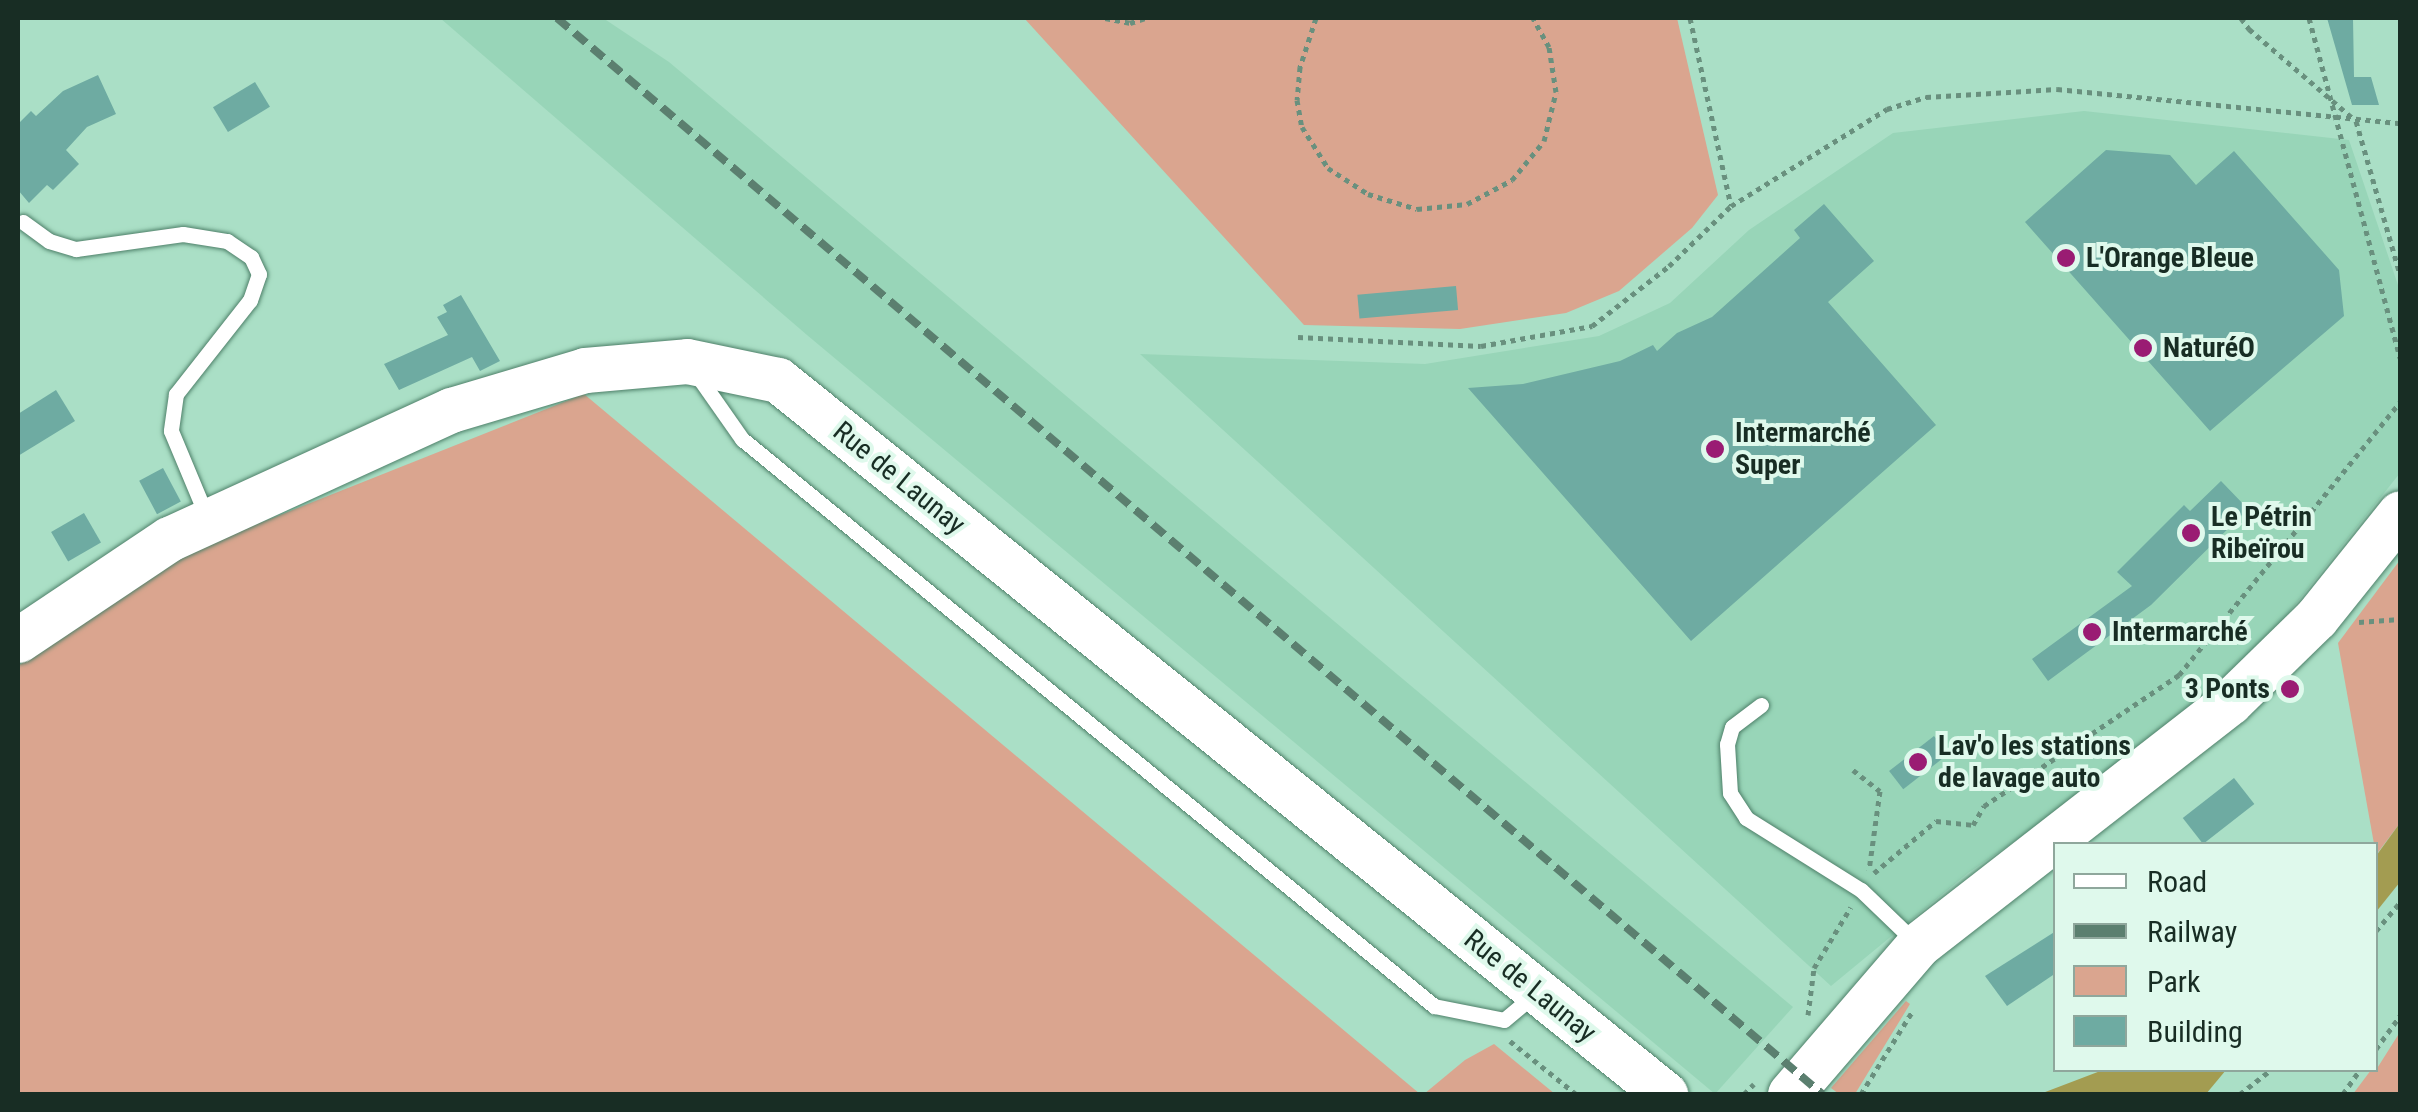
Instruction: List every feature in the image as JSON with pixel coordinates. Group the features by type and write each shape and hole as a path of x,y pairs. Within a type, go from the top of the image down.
{"street":[{"name":"Rue de Launay","path":"18,640 169,539 450,410 585,370 687,361 778,380 1665,1094"},
{"path":"1773,1088 1918,944 2230,702 2316,618 2400,513"}],"lane":[{"path":"23,222 49,241 76,249 183,234 227,240 251,257 259,274 250,300 176,394 171,431 209,521"},
{"path":"687,361 742,439 1434,1006 1504,1020 1538,992"},
{"path":"1761,705 1732,727 1727,744 1730,792 1746,818 1865,884 1918,944"}],"path":[{"path":"1105,18 1130,23 1145,18"},
{"path":"1316,18 1300,68 1297,100 1302,127 1328,168 1368,194 1416,209 1467,204 1512,180 1544,141 1556,92 1549,47 1534,18"},
{"path":"1690,18 1731,206"},
{"path":"2241,18 2249,30 2356,120 2400,274"},
{"path":"2309,18 2400,358"},
{"path":"1298,337 1481,346 1592,326 1669,266 1731,206 1887,109 1926,97 2057,89 2334,120 2400,123"},
{"path":"1806,1032 1814,968 1865,884 1936,821 1973,825 1984,806 2179,675 2400,402"},
{"path":"2356,622 2400,618"},
{"path":"1853,770 1880,791 1865,884"},
{"path":"2378,930 2400,902"},
{"path":"1861,1094 1920,1000"},
{"path":"2378,1046 2400,1016"},
{"path":"1494,1018 1506,1038 1576,1094"},
{"path":"2240,1094 2268,1072"},
{"path":"2343,1094 2359,1072"},
{"path":"1744,1094 1773,1088"}],"shaded area":[{"path":"440,18 603,18 669,62 1793,1007 1715,1094 807,335"},
{"path":"2084,111 2349,140 2400,291 2400,473 2259,650 2141,755 1968,873 1831,986 1140,354 1425,364 1599,336 1670,303 1749,230 1893,133"},
{"path":"2400,823 2400,882 2378,910 2378,853"},
{"path":"2098,1072 2224,1072 2206,1094 2040,1094"}],"green space":[{"path":"1024,18 1677,18 1718,195 1692,228 1619,291 1566,313 1460,329 1304,325"},
{"path":"584,394 1420,1094 18,1094 18,666 162,562"},
{"path":"2400,560 2400,823 2378,852 2378,842 2374,842 2338,643"},
{"path":"1906,1001 1910,1004 1855,1094 1839,1094 1831,1088"},
{"path":"2400,1032 2400,1094 2353,1094 2370,1072 2378,1072"},
{"path":"1494,1044 1555,1094 1424,1094 1465,1060"}],"building":[{"path":"2327,18 2353,18 2354,77 2371,77 2379,105 2352,105"},
{"path":"98,75 116,114 87,127 66,150 79,164 53,190 47,185 29,203 18,190 18,124 31,111 36,116 63,91"},
{"path":"255,82 270,107 228,132 213,107"},
{"path":"2106,150 2170,155 2196,185 2234,151 2339,270 2344,316 2210,431 2025,222"},
{"name":"Intermarché Super","path":"1824,204 1874,261 1828,302 1936,425 1691,641 1468,388 1523,384 1620,361 1653,345 1657,351 1677,333 1712,317 1800,238 1794,230"},
{"path":"1456,286 1458,310 1359,319 1357,295"},
{"path":"461,295 500,361 480,371 472,357 399,390 384,364 448,335 437,317 447,312 443,305"},
{"path":"56,390 75,421 18,456 18,414"},
{"path":"163,468 181,502 157,514 139,481"},
{"path":"2221,481 2248,509 2151,605 2048,681 2032,659 2132,586 2117,572 2184,505 2190,511"},
{"path":"84,513 101,542 68,561 51,532"},
{"name":"Lav'o les stations de lavage auto","path":"1934,736 1948,754 1903,789 1889,771"},
{"path":"2234,778 2254,804 2202,842 2183,818"},
{"path":"2053,933 2053,975 2007,1006 1985,976"}],"railway":[{"path":"557,18 1822,1094"}],"place":[{"name":"L'Orange Bleue","path":"2066,258"},
{"name":"NaturéO","path":"2143,348"},
{"name":"Intermarché Super","path":"1715,449"},
{"name":"Le Pétrin Ribeïrou","path":"2191,533"},
{"name":"Intermarché","path":"2092,632"},
{"name":"3 Ponts","path":"2290,689"},
{"name":"Lav'o les stations de lavage auto","path":"1918,762"}]}
